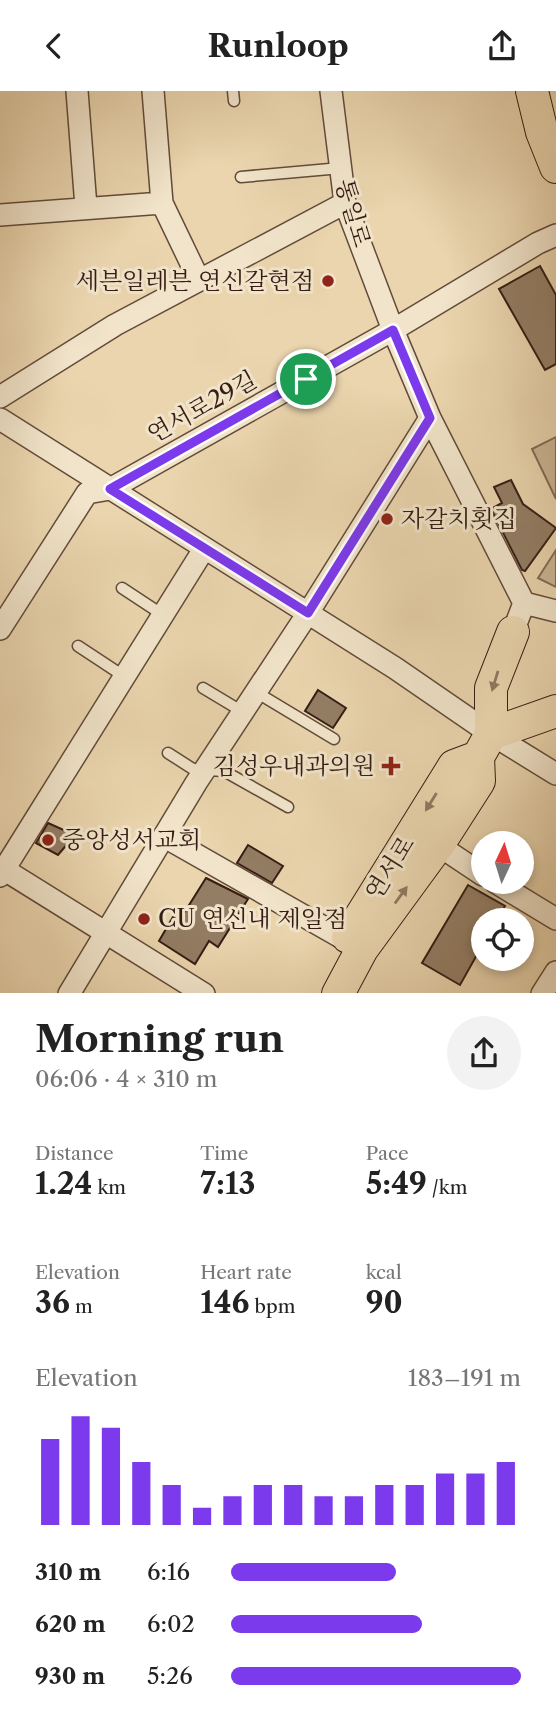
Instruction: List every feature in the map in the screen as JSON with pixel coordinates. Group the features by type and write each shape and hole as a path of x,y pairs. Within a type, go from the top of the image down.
{"main road":[{"path":"532,91 542,132 556,167"},
{"path":"484,745 491,688 518,617"},
{"name":"연서로","path":"317,993 346,940 454,766 484,745 556,711"},
{"name":"연서로","path":"338,993 362,949 438,845 479,781 484,745"}],"street":[{"path":"77,91 86,207"},
{"path":"153,91 162,203 199,280"},
{"name":"통일로","path":"331,91 345,203 393,330 430,418 459,476 518,617"},
{"path":"0,215 162,203"},
{"path":"0,397 115,325 345,203"},
{"path":"393,330 538,243 556,235"},
{"name":"연서로29길","path":"0,629 88,493 110,489 393,330"},
{"path":"75,991 106,933 205,771 430,418"},
{"path":"0,419 395,668 484,745 556,774"},
{"path":"204,549 1,871 204,993"},
{"path":"518,617 556,611"},
{"path":"165,837 346,940"},
{"path":"438,845 471,867"},
{"path":"515,894 556,919"}],"lane":[{"path":"242,177 341,168"},
{"path":"122,588 163,615"},
{"path":"78,646 124,677"},
{"path":"203,688 243,712"},
{"path":"256,692 334,739"},
{"path":"168,753 193,769 224,771 288,807"}],"shaded area":[{"path":"556,437 556,499 532,449"},
{"path":"556,550 556,587 538,578"}],"building":[{"path":"540,266 556,295 556,364 545,370 499,289"},
{"path":"511,480 523,504 556,528 525,571 522,570 491,509 502,503 494,487"},
{"path":"318,690 346,708 333,728 305,711"},
{"name":"중앙성서교회","path":"48,823 75,835 58,855 36,843"},
{"path":"248,845 283,866 272,883 237,863"},
{"path":"206,878 248,899 218,947 209,941 195,964 159,941 173,917 179,921"},
{"path":"468,885 471,887 471,894 484,894 505,906 471,908 471,965 460,985 422,963"}],"place":[{"name":"세븐일레븐 연신갈현점","path":"328,281"},
{"name":"자갈치횟집","path":"387,519"},
{"name":"김성우내과의원","path":"391,766"},
{"name":"중앙성서교회","path":"48,840"},
{"name":"CU 연신내 제일점","path":"144,919"}],"route":[{"path":"393,330 430,418 308,613 110,489 306,379 393,330"}]}
